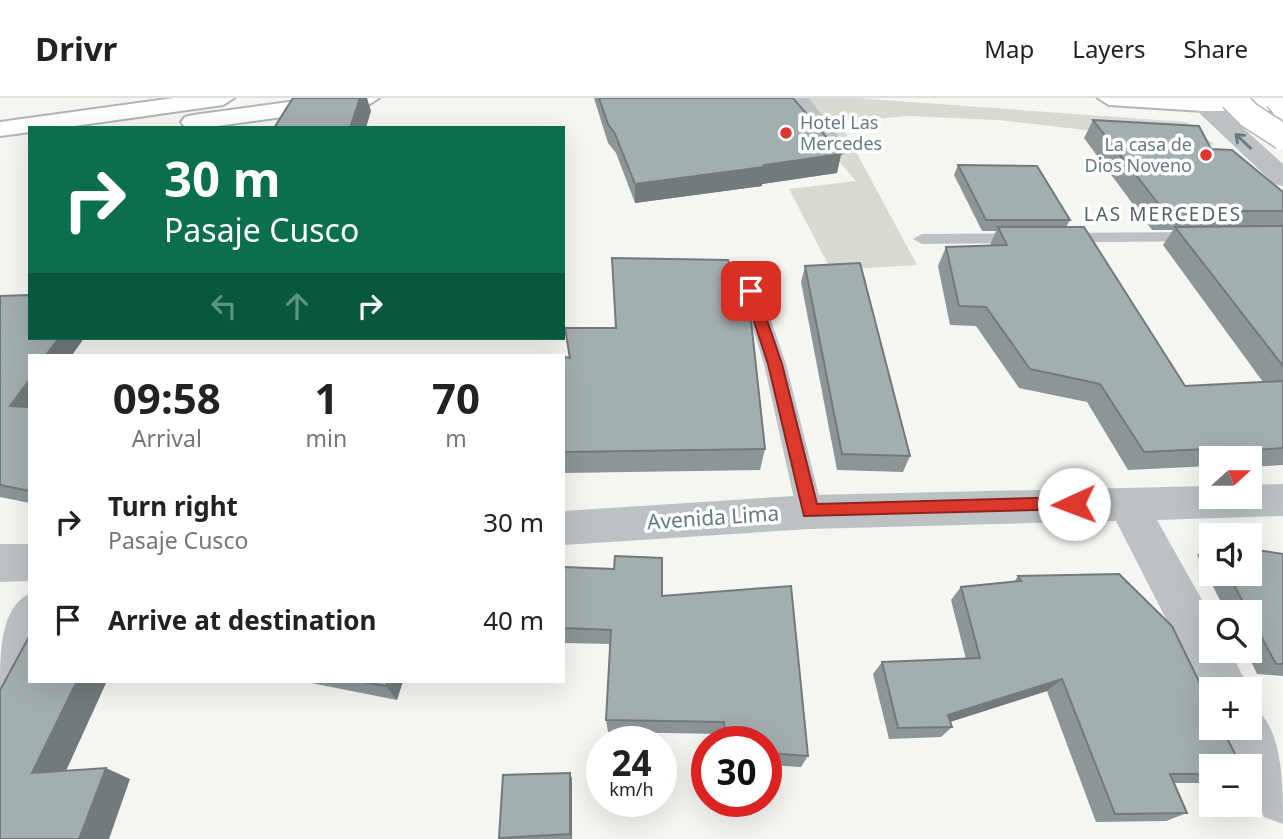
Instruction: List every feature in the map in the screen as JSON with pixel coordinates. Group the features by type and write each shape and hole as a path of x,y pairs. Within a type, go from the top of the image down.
{"main road":[{"path":"0,129 223,98"},
{"path":"171,126 368,98"},
{"path":"1109,98 1203,104 1283,104"},
{"path":"1233,98 1249,114 1283,137"},
{"path":"1277,98 1283,104"},
{"path":"0,151 28,146"}],"street":[{"path":"1203,104 1283,178"},
{"name":"Avenida Lima","path":"565,528 810,512 1283,500"},
{"path":"1127,503 1219,677"},
{"path":"0,563 28,562"},
{"path":"0,665 28,616"},
{"path":"1252,740 1283,799"}],"lane":[{"path":"802,98 841,150"},
{"path":"922,239 1225,237"},
{"path":"751,291 775,364 810,512"}],"shaded area":[{"path":"718,98 856,98 1186,122 1215,145 998,120 909,116 840,122 917,265 831,270 789,189 856,181 788,102"}],"building":[{"path":"293,98 360,98 351,126 275,126"},
{"path":"599,98 793,98 841,154 635,184"},
{"path":"1093,120 1199,126 1211,149 1232,150 1283,192 1283,211 1164,211"},
{"path":"958,165 1037,166 1070,220 986,220"},
{"path":"1283,226 1283,366 1175,227"},
{"path":"998,227 1084,227 1185,386 1283,381 1283,448 1199,446 1199,449 1144,452 1100,384 1030,369 986,307 959,306 946,247 1007,245"},
{"path":"612,258 744,262 742,269 747,284 765,449 565,452 565,357 570,358 565,328 616,328"},
{"path":"860,263 910,456 842,454 805,266"},
{"path":"28,295 28,340 57,340 47,354 28,354 28,382 10,406 28,407 28,491 0,485 0,296"},
{"path":"1262,551 1283,554 1283,664 1276,664 1262,638 1262,600 1242,600 1234,586 1262,586"},
{"path":"615,556 662,558 662,596 791,586 808,756 782,754 782,726 606,720 611,630 565,628 565,567 614,569"},
{"path":"1119,574 1172,626 1199,681 1199,740 1228,740 1235,754 1199,754 1199,774 1170,774 1187,813 1115,814 1062,679 948,715 952,727 898,728 882,662 980,658 961,587 1021,581 1018,576"},
{"path":"28,639 28,683 76,683 32,773 106,768 79,839 0,839 0,690"},
{"path":"570,773 570,834 499,838 503,775"}],"place":[{"name":"Hotel Las Mercedes","path":"786,133"},
{"name":"La casa de Dios Noveno","path":"1206,155"}],"district":[{"name":"LAS MERCEDES","path":"1163,214"}],"route":[{"path":"751,291 775,364 810,512 1074,504"}]}
